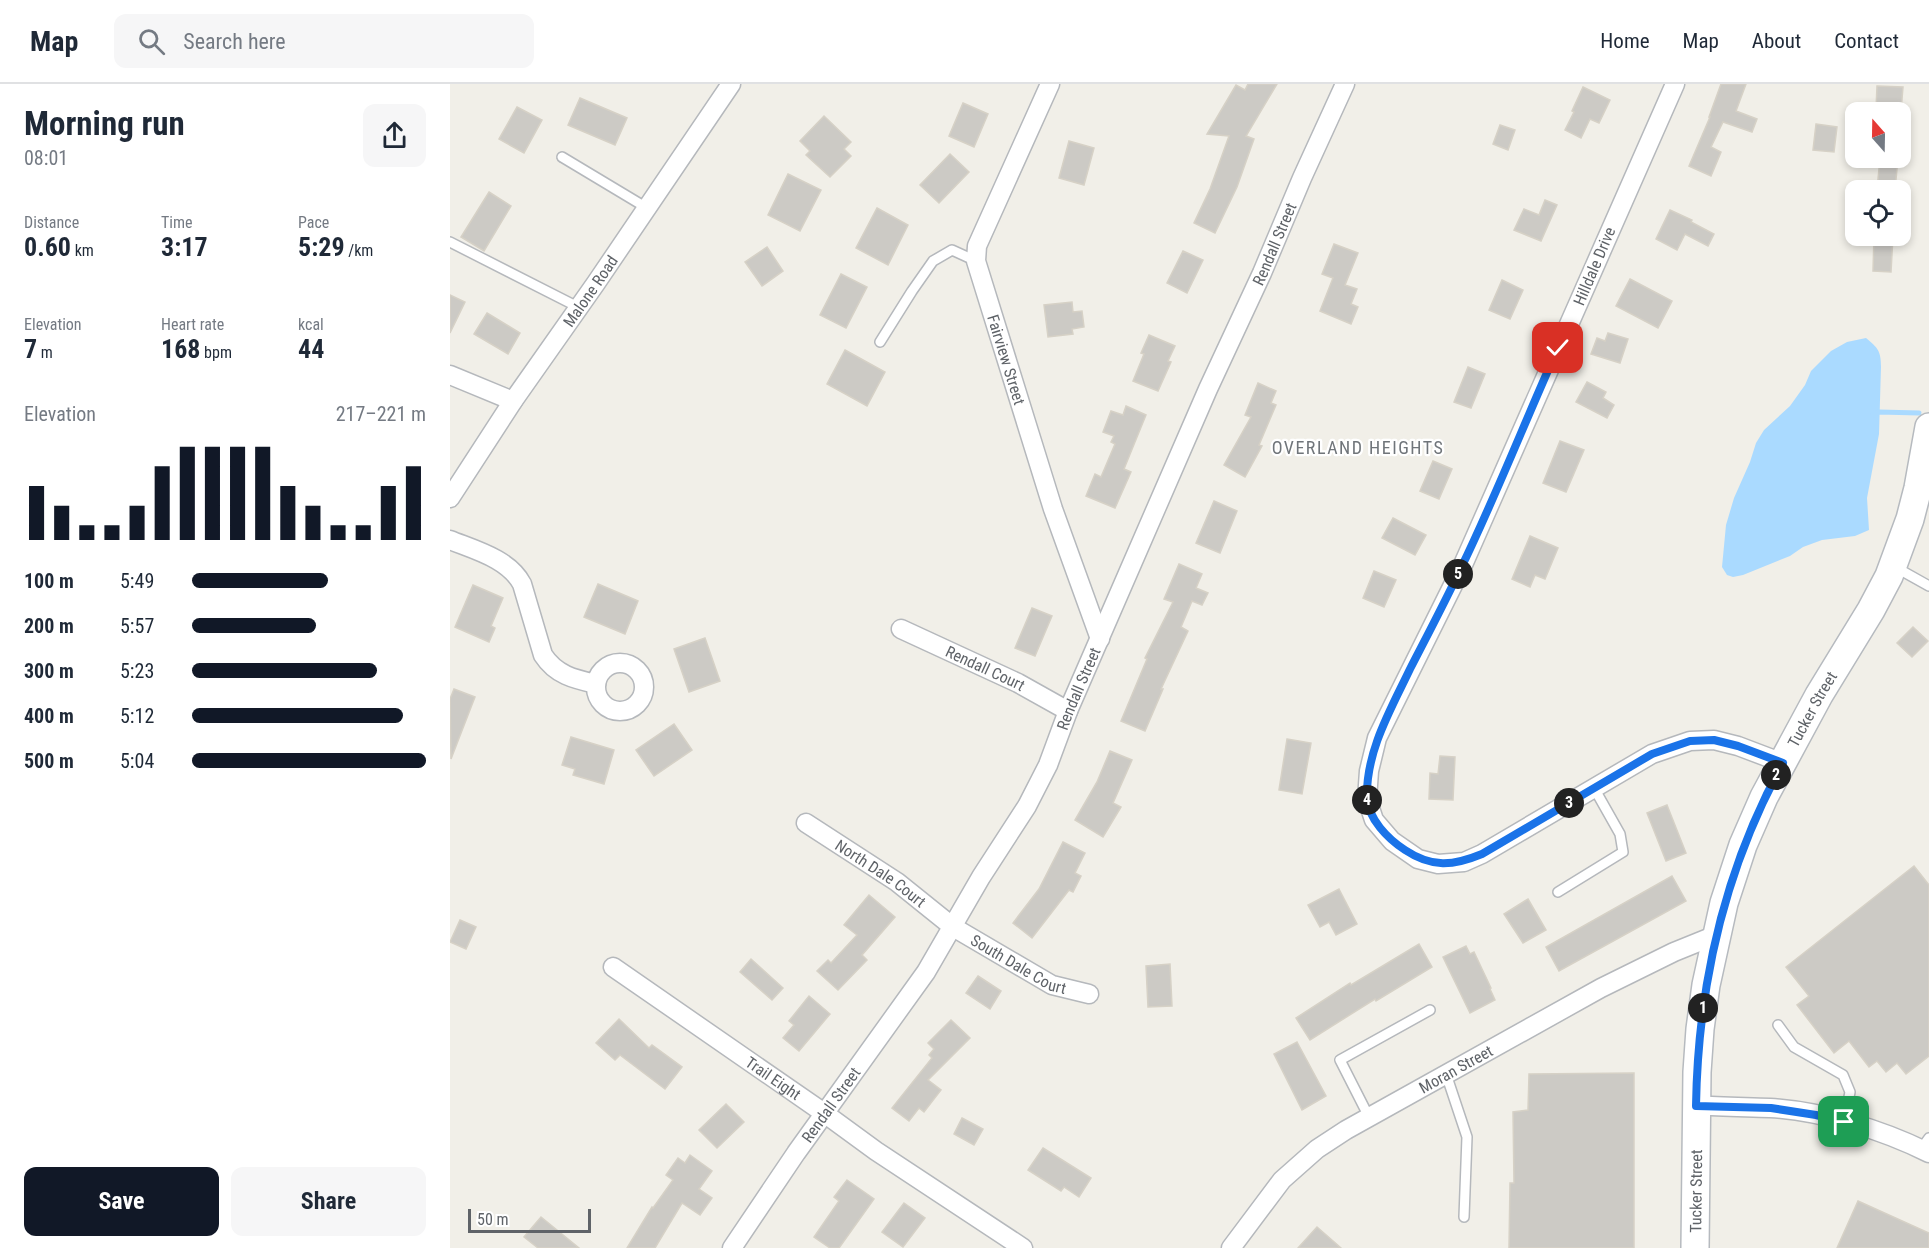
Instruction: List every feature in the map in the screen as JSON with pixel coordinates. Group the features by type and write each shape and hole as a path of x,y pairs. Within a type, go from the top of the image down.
{"street":[{"name":"Malone Road","path":"450,498 513,401 731,84"},
{"name":"Fairview Street","path":"1050,84 977,246 976,261 1050,498 1100,639"},
{"name":"Rendall Street","path":"732,1248 824,1113 926,972 981,877 1027,806 1048,765 1068,711 1208,389 1345,84"},
{"name":"Hilldale Drive","path":"1675,84 1536,395 1488,509 1377,738 1369,771 1367,799 1374,820 1392,841 1418,859 1438,864 1464,862 1482,854 1652,754 1690,741 1714,740 1738,746 1783,763"},
{"path":"450,375 513,401"},
{"name":"Tucker Street","path":"1695,1248 1696,1106 1700,1029 1716,935 1724,903 1743,845 1764,797 1819,695 1871,610 1893,566 1910,519 1926,459 1929,427"},
{"path":"450,540 508,566 517,573 543,655 549,664 573,679 596,684"},
{"name":"Rendall Court","path":"900,630 1018,683 1068,711"},
{"name":"North Dale Court","path":"806,823 897,882 953,927"},
{"name":"South Dale Court","path":"953,927 1052,985 1089,994"},
{"name":"Moran Street","path":"1231,1248 1288,1174 1317,1149 1369,1117 1602,988 1674,952 1716,935"},
{"name":"Trail Eight","path":"613,967 876,1151 1023,1248"},
{"path":"1696,1106 1771,1108 1816,1115 1926,1147"}],"lane":[{"path":"562,157 647,208"},
{"path":"450,242 578,307"},
{"path":"880,342 933,261 952,250 976,261"},
{"path":"1893,566 1929,586"},
{"path":"1558,892 1623,852 1620,834 1594,788"},
{"path":"1369,1117 1340,1060 1430,1010"},
{"path":"1778,1025 1794,1047 1843,1075 1850,1092 1844,1122"},
{"path":"1446,1074 1467,1137 1464,1217"}],"water":[{"path":"1866,338 1878,350 1881,367 1879,434 1867,498 1869,530 1855,536 1822,540 1743,575 1733,577 1727,575 1722,567 1726,525 1756,443 1764,430 1790,406 1805,385 1811,371 1831,351 1847,342"}],"building":[{"path":"1248,84 1277,84 1246,136 1254,139 1237,187 1215,233 1194,223 1210,189 1229,136 1207,134 1236,85 1245,90"},
{"path":"1721,84 1746,84 1736,111 1757,119 1752,132 1723,122 1711,147 1721,152 1711,176 1689,166"},
{"path":"1877,86 1903,87 1902,102 1876,102"},
{"path":"1583,87 1610,100 1599,123 1590,119 1581,138 1565,130"},
{"path":"580,98 627,118 615,145 568,125"},
{"path":"963,103 988,114 974,147 949,136"},
{"path":"517,107 542,120 524,153 499,139"},
{"path":"824,116 851,142 844,149 851,156 830,177 806,155 810,151 800,141"},
{"path":"1816,124 1837,127 1834,152 1813,150"},
{"path":"1500,125 1515,130 1508,150 1493,144"},
{"path":"1069,141 1094,148 1084,185 1059,178"},
{"path":"950,154 969,172 939,203 920,185"},
{"path":"1879,168 1897,168 1896,180 1878,180"},
{"path":"788,174 821,190 800,231 768,215"},
{"path":"489,192 511,206 484,251 461,237"},
{"path":"1545,200 1557,205 1541,241 1514,230 1524,209 1539,215"},
{"path":"877,208 908,225 888,265 856,248"},
{"path":"1670,210 1714,234 1708,246 1685,234 1677,250 1656,239"},
{"path":"1334,244 1358,253 1345,285 1357,289 1351,304 1358,307 1351,324 1320,311 1333,278 1322,274"},
{"path":"1874,246 1892,246 1891,272 1873,271"},
{"path":"767,247 783,271 762,286 745,262"},
{"path":"1183,251 1203,260 1187,293 1167,283"},
{"path":"841,274 867,287 846,328 820,315"},
{"path":"1630,279 1672,301 1658,328 1616,306"},
{"path":"1502,280 1523,290 1510,319 1489,310"},
{"path":"450,295 465,302 450,333"},
{"path":"1072,302 1073,312 1082,311 1084,327 1072,329 1073,334 1048,337 1044,305"},
{"path":"487,313 520,333 508,354 474,334"},
{"path":"1608,333 1628,339 1620,363 1591,354 1597,338 1605,341"},
{"path":"1149,335 1175,346 1168,361 1171,362 1158,391 1133,381"},
{"path":"845,350 885,372 867,406 827,384"},
{"path":"1468,367 1485,374 1471,408 1454,402"},
{"path":"1587,382 1606,392 1603,398 1614,405 1607,418 1576,402"},
{"path":"1258,383 1276,391 1271,403 1276,405 1259,445 1262,446 1245,477 1224,465 1251,417 1245,415"},
{"path":"1126,406 1146,415 1124,469 1131,472 1115,508 1086,496 1095,474 1101,477 1115,444 1111,442 1114,436 1103,432 1111,411 1123,415"},
{"path":"1560,441 1584,450 1566,492 1543,483"},
{"path":"1433,461 1452,469 1439,499 1420,491"},
{"path":"1214,501 1237,511 1220,553 1196,543"},
{"path":"1393,518 1426,535 1415,555 1382,538"},
{"path":"1530,536 1558,548 1545,579 1535,575 1530,587 1512,579"},
{"path":"1179,564 1202,574 1196,588 1208,593 1202,605 1192,601 1181,627 1188,631 1161,689 1163,689 1145,731 1121,721 1147,659 1145,658 1173,602 1164,599"},
{"path":"1374,571 1396,580 1384,607 1363,598"},
{"path":"598,584 638,601 625,634 584,617"},
{"path":"473,585 503,598 491,626 495,628 489,642 455,627"},
{"path":"1032,608 1052,616 1035,656 1015,648"},
{"path":"1913,627 1928,641 1912,657 1897,643"},
{"path":"705,638 720,681 689,692 674,649"},
{"path":"454,689 475,697 451,759 450,699"},
{"path":"674,724 692,750 654,776 636,750"},
{"path":"571,737 614,750 604,784 573,775 575,769 562,765"},
{"path":"1287,739 1311,743 1302,794 1279,790"},
{"path":"1110,751 1132,760 1113,803 1121,807 1103,837 1075,820 1097,782"},
{"path":"1440,756 1455,757 1453,800 1429,799 1430,773 1438,774"},
{"path":"1667,805 1686,853 1666,861 1647,813"},
{"path":"1063,842 1085,853 1075,873 1081,876 1073,892 1069,890 1032,938 1013,923 1039,889"},
{"path":"1914,866 1929,885 1929,1056 1906,1074 1897,1063 1886,1072 1877,1061 1869,1067 1849,1041 1834,1053 1797,1005 1809,996 1786,967"},
{"path":"1672,876 1686,901 1559,971 1546,947"},
{"path":"1339,889 1357,924 1336,935 1329,922 1320,927 1308,905"},
{"path":"869,895 895,917 862,955 867,960 838,990 817,971 828,960 831,963 857,935 844,925"},
{"path":"1528,899 1546,930 1523,943 1504,914"},
{"path":"460,920 476,927 466,949 450,942"},
{"path":"1419,944 1432,967 1376,1001 1375,999 1310,1040 1296,1018 1350,983 1351,985"},
{"path":"1466,946 1470,954 1474,952 1495,1000 1470,1013 1443,957"},
{"path":"751,959 783,988 772,1000 740,972"},
{"path":"1170,964 1172,1006 1148,1007 1146,966"},
{"path":"978,976 1001,991 990,1009 966,993"},
{"path":"809,996 830,1014 799,1051 783,1038 794,1025 789,1021"},
{"path":"619,1019 649,1048 652,1045 682,1067 665,1089 620,1055 615,1060 596,1043"},
{"path":"951,1020 970,1038 928,1080 941,1090 924,1112 919,1108 909,1121 892,1108 932,1058 929,1055 934,1049 928,1043"},
{"path":"1297,1042 1326,1096 1302,1110 1274,1054"},
{"path":"1634,1073 1634,1248 1509,1248 1510,1183 1514,1183 1513,1112 1528,1110 1529,1074"},
{"path":"726,1104 744,1122 717,1148 699,1130"},
{"path":"962,1118 983,1129 974,1145 954,1134"},
{"path":"1043,1148 1091,1178 1079,1197 1064,1187 1061,1191 1028,1170"},
{"path":"690,1155 712,1171 699,1189 712,1198 700,1215 682,1203 655,1248 627,1248 652,1207 673,1180 666,1175 678,1158 685,1163"},
{"path":"847,1180 874,1199 839,1248 830,1248 814,1237 839,1201 834,1197"},
{"path":"1858,1201 1929,1233 1929,1248 1837,1248"},
{"path":"904,1203 925,1218 903,1247 882,1232"},
{"path":"541,1217 579,1248 538,1248 524,1237"},
{"path":"1317,1227 1341,1248 1298,1248"}],"waterway":[{"path":"1873,415 1879,412 1919,413"}],"district":[{"name":"OVERLAND HEIGHTS","path":"1358,448"}],"route":[{"path":"1558,348 1497,490 1377,738 1369,771 1367,799 1374,820 1392,841 1418,859 1438,864 1464,862 1482,854 1652,754 1690,741 1714,740 1738,746 1783,763 1764,797 1743,845 1724,903 1706,986 1700,1029 1696,1106 1771,1108 1844,1122"}]}
